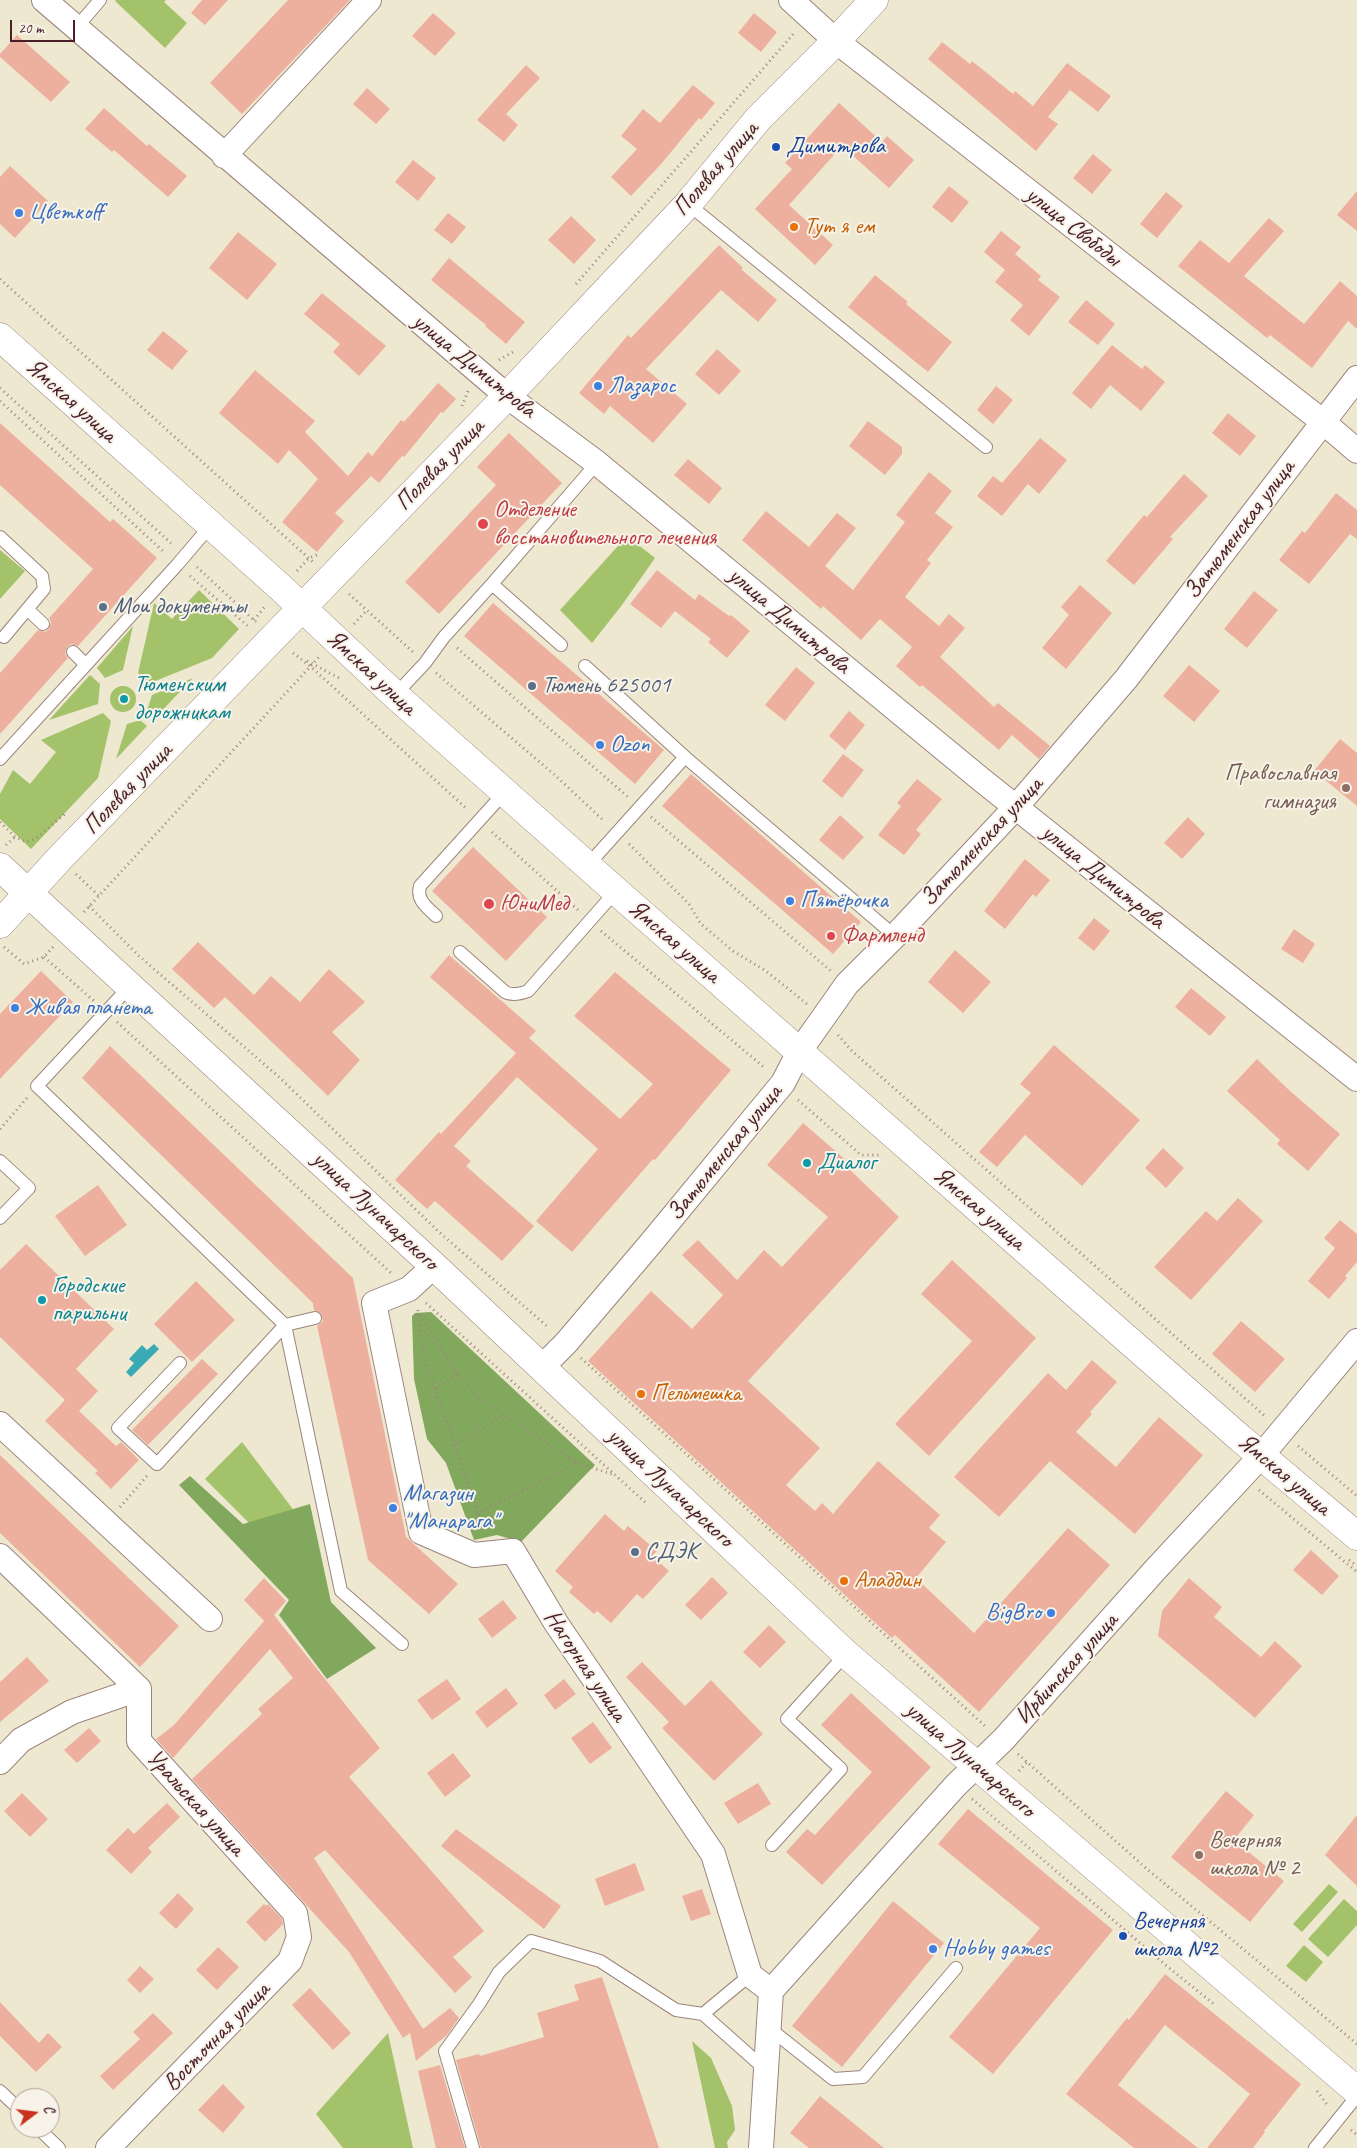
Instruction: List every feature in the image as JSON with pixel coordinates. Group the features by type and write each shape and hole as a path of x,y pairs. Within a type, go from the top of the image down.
{"main road":[{"name":"Полевая улица","path":"0,924 507,396 688,204 758,119 874,0"},
{"name":"Ямская улица","path":"0,337 302,608 504,793 799,1052 1252,1465 1357,1536"},
{"name":"улица Луначарского","path":"0,866 434,1266 846,1654 1357,2091"}],"street":[{"name":"улица Димитрова","path":"44,0 224,156 507,396 597,463 1015,808 1357,1079"},
{"path":"224,156 369,0"},
{"name":"улица Свободы","path":"791,0 836,41 1357,451"},
{"name":"Затюменская улица","path":"542,1367 566,1343 783,1083 799,1052 847,984 895,936 1015,808 1126,679 1357,378"},
{"name":"Нагорная улица","path":"434,1266 415,1293 367,1305 421,1532 474,1555 513,1551 556,1623 713,1854 750,1975"},
{"name":"Ирбитская улица","path":"771,1991 956,1785 1004,1740 1252,1465 1357,1341"},
{"path":"0,1424 210,1619"},
{"path":"0,1556 139,1689 72,1712 21,1740 0,1762"},
{"name":"Уральская улица","path":"139,1689 139,1741 294,1913"},
{"name":"Восточная улица","path":"108,2148 290,1962 299,1936 294,1913"},
{"path":"750,1975 771,1991 761,2148"}],"lane":[{"path":"76,28 100,0"},
{"path":"688,204 986,447"},
{"path":"395,695 597,463"},
{"path":"0,759 210,525"},
{"path":"0,537 42,576 44,589 4,636"},
{"path":"492,584 561,645"},
{"path":"27,609 43,624"},
{"path":"73,652 86,665"},
{"path":"585,666 685,757 895,936"},
{"path":"587,866 685,757"},
{"path":"436,916 421,901 419,894 420,886 504,793"},
{"path":"460,952 505,992 512,994 523,993 528,991 616,891"},
{"path":"131,985 37,1086 285,1325 341,1591 402,1644"},
{"path":"0,1161 29,1188 0,1218"},
{"path":"180,1363 118,1428 157,1464 285,1325 315,1318"},
{"path":"772,1845 841,1769 787,1719 846,1654"},
{"path":"473,2148 444,2051 479,2004 499,1972 531,1941 600,1961 676,2010 703,2014 766,2070"},
{"path":"769,2028 833,2079 863,2077 956,1968"},
{"path":"703,2014 750,1975"},
{"path":"0,2091 10,2100"},
{"path":"1315,2148 1357,2096"},
{"path":"48,2138 59,2148"}],"path":[{"path":"571,290 808,16"},
{"path":"0,279 309,558 326,552"},
{"path":"460,409 477,371 520,349"},
{"path":"0,401 248,627 273,638 310,666 590,921 783,1083 795,1097 861,1155 886,1155"},
{"path":"0,943 24,964 44,957 310,666 337,641"},
{"path":"0,822 15,836 27,842 37,838"},
{"path":"89,906 139,956 278,1076 439,1232 566,1343 592,1370 986,1727"},
{"path":"44,957 652,1508"},
{"path":"0,1128 37,1086"},
{"path":"415,1293 424,1357 492,1553"},
{"path":"418,1312 458,1374 477,1397 576,1462 615,1475"},
{"path":"435,1390 458,1374"},
{"path":"454,1446 504,1415"},
{"path":"478,1513 563,1472 576,1462"},
{"path":"107,1522 157,1464"},
{"path":"1252,1465 1357,1572"},
{"path":"1027,1762 1148,1869 1357,2044"},
{"path":"956,1785 1168,1967 1221,2010"},
{"path":"1316,2091 1339,2119"}],"green space":[{"path":"116,0 166,0 164,2 187,23 165,48"},
{"path":"627,536 655,558 592,643 560,610"},
{"path":"0,550 25,571 0,599"},
{"path":"199,590 239,629 212,658 148,684 138,673 154,603 172,619"},
{"path":"133,626 123,670 105,678 97,668"},
{"path":"90,675 100,684 98,704 49,720"},
{"path":"193,678 154,719 146,714 152,695"},
{"path":"123,686 132,690 136,699 132,708 123,712 114,708 110,699 114,690"},
{"path":"103,713 111,721 98,778 31,849 0,819 0,794 13,770 30,784 56,752 41,740"},
{"path":"140,720 147,726 116,759 127,724"},
{"path":"431,1312 595,1465 521,1542 497,1535 474,1540 446,1463 427,1439 414,1379 412,1316 415,1313"},
{"path":"242,1442 308,1529 283,1557 205,1479"},
{"path":"190,1476 243,1524 310,1504 331,1602 376,1648 327,1679 279,1615 289,1600 179,1485"},
{"path":"1329,1884 1338,1892 1302,1932 1293,1924"},
{"path":"1344,1899 1357,1911 1357,1925 1328,1957 1308,1939"},
{"path":"1304,1945 1323,1962 1306,1982 1286,1966"},
{"path":"388,2033 413,2148 343,2148 316,2114"},
{"path":"692,2041 711,2058 732,2106 735,2130 727,2142 728,2148 715,2148"}],"water":[{"path":"154,1344 159,1349 131,1377 126,1372 134,1363 129,1359 142,1345 147,1350"}],"building":[{"path":"202,0 228,0 205,25 191,13"},
{"path":"288,0 350,0 242,114 210,83"},
{"path":"433,13 456,33 435,56 412,36"},
{"path":"754,13 777,32 761,52 738,33"},
{"path":"17,35 70,82 51,102 0,57 0,54"},
{"path":"942,42 970,64 972,61 1013,94 1015,91 1033,106 1067,63 1111,96 1098,112 1070,90 1048,117 1058,124 1036,151 928,59"},
{"path":"526,65 540,78 506,114 518,125 504,142 477,120"},
{"path":"693,85 715,103 701,120 699,118 662,163 631,196 611,177 637,149 621,136 643,109 660,123"},
{"path":"367,88 390,109 376,124 353,104"},
{"path":"839,103 882,142 887,136 914,160 889,188 842,146 789,205 833,245 815,265 755,209 792,169 785,163"},
{"path":"104,108 147,146 149,144 187,176 168,197 114,150 112,152 85,129"},
{"path":"1093,154 1112,170 1092,194 1073,178"},
{"path":"413,160 436,178 418,201 395,182"},
{"name":"Цветкоff","path":"10,166 48,201 15,238 0,224 0,177"},
{"path":"949,186 969,202 952,223 932,207"},
{"path":"1357,191 1357,231 1337,215"},
{"path":"1166,192 1183,206 1157,238 1140,224"},
{"path":"448,213 466,227 452,244 434,230"},
{"path":"571,216 596,240 574,264 548,240"},
{"path":"1269,218 1284,231 1244,276 1304,324 1340,281 1357,296 1357,329 1348,321 1312,368 1270,335 1267,338 1178,266 1200,240 1229,263"},
{"path":"1001,231 1021,247 1015,254 1041,276 1038,280 1060,297 1029,336 1010,320 1023,305 995,282 1005,270 984,252"},
{"path":"238,232 277,264 247,300 209,268"},
{"path":"719,245 743,268 741,269 777,300 758,322 721,290 646,369 687,404 653,443 610,406 604,414 579,393 628,335 631,338"},
{"path":"449,258 525,322 506,344 431,280"},
{"path":"875,275 908,302 906,304 952,342 928,372 848,307"},
{"path":"322,293 386,346 359,376 333,352 340,344 304,314"},
{"path":"1086,300 1115,324 1098,345 1068,322"},
{"path":"163,331 188,351 172,370 147,350"},
{"path":"1112,345 1142,369 1145,365 1165,382 1141,411 1110,385 1091,409 1072,393"},
{"path":"717,349 741,371 719,395 695,374"},
{"path":"255,370 315,421 305,432 348,476 368,452 372,456 401,420 404,422 438,383 456,399 443,413 441,412 404,457 402,456 379,483 371,476 335,513 344,521 317,552 282,522 318,479 289,450 278,464 219,413"},
{"path":"996,386 1013,400 993,424 977,410"},
{"path":"1228,413 1256,436 1240,456 1212,433"},
{"path":"868,421 902,447 902,454 885,475 849,446"},
{"path":"0,423 110,522 113,519 157,558 78,646 71,644 67,647 65,654 68,658 0,734 0,673 38,630 45,632 49,629 51,622 49,618 93,569 0,485"},
{"path":"509,433 562,483 439,614 405,582 496,485 477,467"},
{"path":"1040,438 1067,460 1039,494 1028,484 1002,516 977,496 993,476 1002,483"},
{"path":"688,459 722,488 709,504 674,475"},
{"path":"929,472 952,491 935,513 953,527 927,560 931,563 905,597 939,626 949,614 965,628 940,657 994,707 998,703 1050,746 1039,759 1012,735 999,750 922,685 920,687 896,666 912,647 880,619 861,640 823,606 821,609 742,540 766,511 809,547 837,513 856,528 825,566 853,590 905,522 896,515"},
{"path":"1184,474 1208,496 1170,537 1173,539 1134,585 1106,561 1144,515 1147,517"},
{"path":"1336,493 1357,510 1357,539 1350,534 1309,584 1279,560 1302,531 1305,533"},
{"path":"657,570 695,600 699,594 729,616 731,615 750,631 727,658 708,642 711,639 675,611 661,628 630,604"},
{"path":"1080,585 1112,613 1066,669 1042,648 1069,615 1061,607"},
{"path":"1254,591 1278,610 1247,648 1224,629"},
{"path":"493,603 664,750 635,784 464,636"},
{"path":"1189,665 1220,691 1194,722 1163,696"},
{"path":"796,667 815,683 785,721 765,705"},
{"path":"849,711 865,725 845,750 829,736"},
{"name":"Православная гимназия","path":"1340,739 1357,753 1357,806 1314,771"},
{"path":"843,754 864,770 842,798 822,781"},
{"path":"691,774 861,922 833,954 662,806"},
{"path":"917,779 942,799 916,830 921,834 904,855 878,835 901,806 897,803"},
{"path":"840,815 864,837 843,860 819,840"},
{"path":"1188,817 1205,834 1182,859 1164,843"},
{"name":"ЮниМед","path":"473,847 547,917 506,961 432,891"},
{"path":"1025,859 1050,880 1036,897 1033,894 1005,929 984,911"},
{"path":"1094,918 1110,931 1094,951 1078,938"},
{"path":"1294,929 1315,944 1303,963 1281,949"},
{"path":"198,942 254,995 271,976 300,1002 329,969 365,1002 332,1032 360,1060 328,1096 225,997 214,1008 172,969"},
{"path":"955,950 991,982 963,1013 928,982"},
{"path":"449,955 536,1031 529,1038 620,1119 653,1084 574,1016 615,972 731,1070 655,1160 653,1159 572,1252 536,1221 598,1149 517,1077 454,1146 471,1161 466,1166 534,1226 502,1261 435,1201 427,1209 395,1180 439,1132 441,1134 516,1053 430,977"},
{"path":"41,971 73,1002 0,1079 0,1014"},
{"path":"1191,988 1226,1017 1210,1036 1175,1007"},
{"path":"1054,1045 1140,1120 1082,1186 1025,1135 997,1167 979,1152 1031,1093 1020,1084"},
{"path":"110,1046 353,1278 406,1537 458,1584 429,1614 368,1560 317,1326 323,1321 321,1313 314,1310 313,1303 82,1078"},
{"path":"1257,1059 1290,1091 1340,1134 1308,1171 1277,1144 1280,1140 1227,1091"},
{"path":"803,1123 847,1161 844,1164 899,1217 748,1381 820,1448 786,1485 815,1511 822,1503 833,1514 878,1461 940,1515 929,1528 946,1542 916,1578 974,1633 1068,1528 1110,1565 979,1712 895,1635 892,1638 588,1361 651,1291 692,1329 723,1295 682,1255 698,1240 737,1280 764,1250 782,1267 828,1217 767,1165"},
{"path":"1163,1148 1184,1168 1166,1188 1145,1168"},
{"path":"98,1185 127,1225 85,1256 55,1216"},
{"path":"1238,1198 1263,1221 1191,1300 1154,1267 1206,1211 1217,1221"},
{"path":"1340,1220 1357,1234 1357,1262 1345,1276 1347,1278 1329,1299 1308,1281 1335,1248 1324,1238"},
{"name":"Городские парильни","path":"26,1244 114,1329 76,1369 98,1391 79,1411 116,1446 121,1442 139,1460 111,1489 95,1473 98,1471 45,1421 65,1400 0,1337 0,1270"},
{"path":"952,1260 1036,1338 929,1456 895,1424 972,1341 921,1294"},
{"path":"196,1281 235,1320 192,1362 154,1324"},
{"path":"1241,1321 1285,1359 1255,1392 1212,1354"},
{"path":"202,1359 218,1374 148,1445 132,1430"},
{"path":"1092,1360 1117,1382 1090,1412 1092,1414 1076,1432 1116,1467 1159,1417 1203,1455 1135,1534 1050,1461 999,1517 954,1477 1048,1373 1066,1390"},
{"path":"0,1455 179,1626 140,1667 0,1533"},
{"path":"605,1514 624,1531 628,1526 657,1551 652,1556 669,1571 643,1599 637,1594 611,1623 597,1611 594,1614 569,1592 573,1587 555,1571"},
{"path":"1311,1550 1339,1576 1322,1595 1293,1570"},
{"path":"712,1577 728,1593 701,1620 685,1605"},
{"path":"264,1578 286,1601 274,1615 380,1748 349,1777 484,1931 453,1957 472,1977 455,1993 325,1850 314,1858 423,2029 450,2008 459,2018 447,2035 416,2061 410,2033 403,2038 349,1952 192,1779 262,1714 258,1709 293,1678 270,1649 173,1758 156,1739 174,1725 264,1621 244,1600"},
{"path":"1189,1578 1222,1607 1214,1617 1261,1657 1275,1641 1302,1666 1255,1718 1158,1636 1162,1611"},
{"path":"503,1600 517,1618 492,1638 478,1619"},
{"path":"769,1625 786,1642 760,1668 743,1652"},
{"path":"27,1657 49,1681 0,1722 0,1682"},
{"path":"642,1662 685,1706 711,1680 763,1734 714,1781 662,1728 669,1722 626,1677"},
{"path":"447,1679 461,1699 432,1720 417,1700"},
{"path":"564,1679 576,1694 555,1710 544,1695"},
{"path":"506,1688 518,1704 487,1728 475,1712"},
{"path":"851,1693 931,1767 822,1885 786,1852 807,1829 815,1835 872,1772 821,1725"},
{"path":"593,1722 612,1748 590,1764 571,1738"},
{"path":"89,1728 101,1741 77,1763 64,1750"},
{"path":"453,1753 471,1776 445,1797 427,1773"},
{"path":"758,1783 771,1804 738,1824 724,1803"},
{"name":"Вечерняя школа № 2","path":"1226,1791 1254,1815 1234,1840 1284,1881 1250,1922 1171,1857"},
{"path":"22,1793 48,1819 30,1837 4,1811"},
{"path":"167,1803 180,1817 148,1848 152,1852 131,1874 106,1850 128,1828 134,1834"},
{"path":"968,1809 1113,1930 993,2074 949,2037 1040,1928 938,1844"},
{"path":"1357,1815 1357,1886 1325,1855"},
{"path":"456,1829 561,1906 544,1929 441,1846"},
{"path":"635,1863 645,1890 605,1906 595,1879"},
{"path":"702,1889 711,1914 691,1921 682,1896"},
{"path":"178,1893 194,1909 176,1929 159,1913"},
{"path":"893,1901 944,1943 842,2067 792,2026"},
{"path":"264,1904 266,1906 268,1904 282,1919 283,1924 265,1942 246,1922"},
{"path":"218,1947 239,1967 217,1990 196,1970"},
{"path":"140,1966 154,1979 140,1993 127,1980"},
{"path":"1165,1974 1301,2084 1253,2148 1207,2148 1250,2094 1165,2025 1118,2085 1198,2148 1134,2148 1066,2094 1127,2018 1129,2020"},
{"path":"602,1977 659,2148 481,2148 456,2060 479,2054 480,2056 544,2037 537,2013 579,2000 574,1985"},
{"path":"310,1988 351,2033 333,2050 292,2005"},
{"path":"0,2002 39,2043 48,2033 62,2047 36,2072 0,2036"},
{"path":"153,2013 173,2033 113,2090 100,2076 140,2039 133,2032"},
{"path":"440,2065 465,2148 436,2148 418,2071"},
{"path":"223,2084 245,2107 223,2133 198,2110"},
{"path":"820,2096 884,2148 809,2148 790,2133"}],"place":[{"name":"Димитрова","path":"776,147"},
{"name":"Цветкоff","path":"19,213"},
{"name":"Тут я ем","path":"794,227"},
{"name":"Лазарос","path":"598,386"},
{"name":"Отделение восстановительного лечения","path":"483,524"},
{"name":"Мои документы","path":"103,607"},
{"name":"Тюмень 625001","path":"532,686"},
{"name":"Тюменским дорожникам","path":"124,699"},
{"name":"Ozon","path":"600,745"},
{"name":"Православная гимназия","path":"1346,788"},
{"name":"Пятёрочка","path":"790,901"},
{"name":"ЮниМед","path":"489,904"},
{"name":"Фармленд","path":"831,936"},
{"name":"Живая планета","path":"15,1008"},
{"name":"Диалог","path":"807,1163"},
{"name":"Городские парильни","path":"42,1300"},
{"name":"Пельмешка","path":"641,1394"},
{"name":"Магазин \"Манарага\"","path":"393,1508"},
{"name":"СДЭК","path":"635,1552"},
{"name":"Аладдин","path":"844,1581"},
{"name":"BigBro","path":"1051,1613"},
{"name":"Вечерняя школа № 2","path":"1199,1855"},
{"name":"Вечерняя школа №2","path":"1123,1936"},
{"name":"Hobby games","path":"933,1949"}]}
